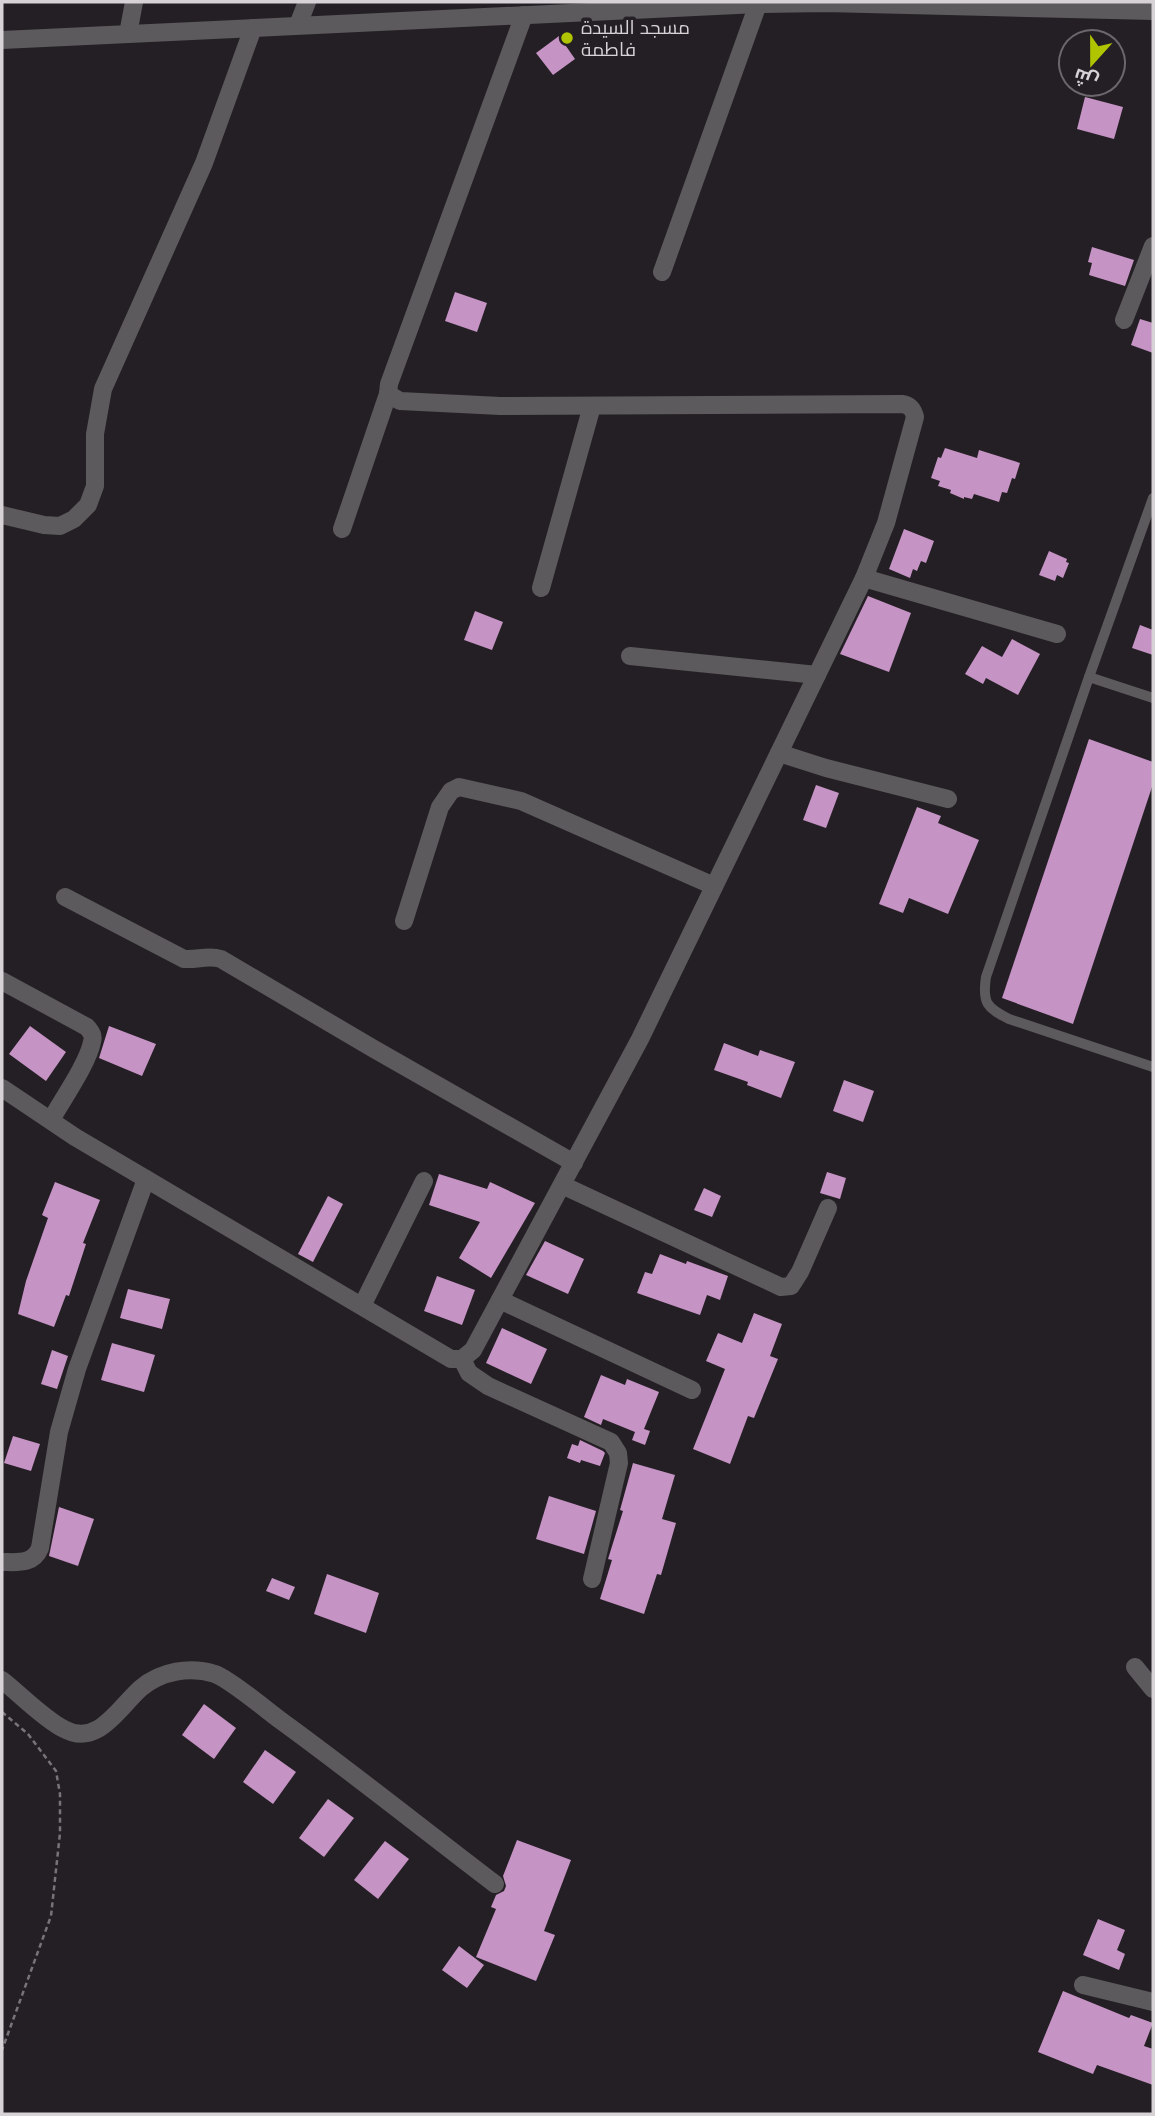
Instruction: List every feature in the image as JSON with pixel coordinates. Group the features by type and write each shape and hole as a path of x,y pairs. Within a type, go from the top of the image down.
{"street":[{"path":"128,34 134,2"},
{"path":"298,26 307,2"},
{"path":"2,40 758,4 840,3 1153,11"},
{"path":"662,272 758,4"},
{"path":"342,529 388,394 389,384 524,15"},
{"path":"2,515 60,526 74,519 88,505 95,486 95,434 103,389 204,163 253,28"},
{"path":"1124,320 1153,246"},
{"path":"2,1088 146,1179 451,1359 462,1360 473,1350 640,1039 864,578 886,523 915,417 908,405 500,406 400,401 388,394"},
{"path":"541,588 592,406"},
{"path":"864,578 1056,634"},
{"path":"630,656 817,675"},
{"path":"779,753 947,799"},
{"path":"404,921 440,807 451,791 459,787 521,801 714,886"},
{"path":"65,897 184,959 195,960 211,956 221,958 574,1163"},
{"path":"2,981 92,1032 93,1040 88,1053 51,1120"},
{"path":"2,1562 25,1562 37,1555 40,1548 59,1432 77,1368 146,1179"},
{"path":"362,1307 424,1181"},
{"path":"562,1185 781,1287 791,1286 800,1272 828,1208"},
{"path":"500,1300 692,1390"},
{"path":"462,1360 469,1373 488,1386 605,1437 618,1453 619,1463 592,1579"},
{"path":"1135,1667 1153,1689"},
{"path":"2,1680 65,1730 79,1734 97,1731 117,1715 141,1688 165,1673 197,1670 218,1675 305,1738 495,1884"},
{"path":"1083,1985 1153,2002"}],"lane":[{"path":"1153,498 986,977 984,994 990,1010 1009,1019 1153,1067"},
{"path":"1089,677 1153,698"}],"path":[{"path":"2,1712 28,1734 56,1771 60,1794 60,1833 51,1916 2,2050"}],"building":[{"path":"559,36 575,59 553,75 536,53"},
{"path":"1085,98 1123,107 1114,139 1077,129"},
{"path":"1092,247 1134,260 1125,286 1089,275 1092,263 1088,262"},
{"path":"455,292 487,303 477,332 445,321"},
{"path":"1140,319 1153,323 1153,353 1131,345"},
{"path":"945,448 977,458 979,450 1020,463 1007,493 1002,492 999,502 974,494 972,499 964,499 950,493 951,490 938,486 940,481 931,478 938,457 941,458"},
{"path":"904,529 934,541 926,563 921,561 917,571 913,569 910,578 889,569"},
{"path":"1049,551 1067,559 1066,562 1069,563 1063,578 1057,575 1055,581 1039,575"},
{"path":"868,596 911,613 889,672 840,654"},
{"path":"475,611 503,622 492,650 464,640"},
{"path":"1140,625 1153,630 1153,655 1132,648"},
{"path":"1012,639 1040,654 1018,695 986,678 983,684 965,674 982,646 1002,657"},
{"path":"1089,739 1153,762 1153,784 1073,1024 1002,998"},
{"path":"816,785 839,793 826,828 803,820"},
{"path":"917,807 941,816 938,823 979,840 948,914 909,898 903,913 879,904"},
{"path":"30,1026 66,1052 46,1081 9,1054"},
{"path":"109,1026 156,1044 142,1076 99,1058"},
{"path":"724,1043 758,1056 760,1050 795,1062 781,1098 714,1070"},
{"path":"844,1080 874,1091 863,1122 833,1111"},
{"path":"827,1172 846,1178 840,1199 820,1193"},
{"path":"439,1174 487,1189 490,1182 535,1203 491,1278 459,1258 480,1222 429,1205"},
{"path":"55,1182 100,1200 83,1243 86,1244 69,1296 66,1295 54,1327 18,1314 26,1281 48,1218 42,1215"},
{"path":"704,1188 721,1196 712,1217 694,1210"},
{"path":"328,1196 343,1204 313,1262 298,1254"},
{"path":"545,1241 584,1259 568,1294 526,1275"},
{"path":"660,1254 728,1276 720,1300 707,1295 700,1315 637,1293 645,1272 652,1274"},
{"path":"437,1276 475,1290 462,1325 424,1311"},
{"path":"128,1289 170,1299 162,1329 120,1318"},
{"path":"754,1313 782,1324 770,1356 778,1359 754,1418 748,1416 730,1464 693,1449 725,1369 706,1361 718,1333 742,1343"},
{"path":"502,1328 547,1349 531,1384 486,1363"},
{"path":"112,1343 155,1355 144,1392 101,1380"},
{"path":"52,1350 68,1356 57,1389 41,1384"},
{"path":"601,1375 625,1385 627,1379 659,1392 644,1429 650,1431 645,1445 632,1440 635,1432 603,1419 601,1425 584,1417"},
{"path":"13,1436 40,1444 31,1471 4,1463"},
{"path":"580,1440 605,1453 600,1466 567,1458 572,1444 578,1446"},
{"path":"633,1463 675,1475 662,1519 676,1523 661,1575 657,1574 644,1614 600,1599 612,1560 608,1559 623,1511 620,1510"},
{"path":"549,1496 596,1511 584,1554 536,1539"},
{"path":"59,1507 94,1519 78,1566 49,1556"},
{"path":"327,1574 379,1593 366,1633 314,1614"},
{"path":"272,1578 295,1587 289,1600 266,1591"},
{"path":"204,1704 236,1728 214,1759 182,1735"},
{"path":"265,1750 296,1772 273,1804 243,1782"},
{"path":"328,1799 354,1818 324,1857 299,1838"},
{"path":"517,1840 571,1860 544,1931 555,1935 536,1981 476,1957 496,1909 491,1907 496,1895 504,1891 506,1886 503,1876"},
{"path":"385,1841 409,1859 378,1899 354,1880"},
{"path":"1098,1919 1125,1930 1117,1950 1125,1954 1119,1970 1083,1955"},
{"path":"459,1946 484,1965 467,1988 442,1970"},
{"path":"1063,1991 1129,2018 1131,2015 1153,2023 1144,2046 1153,2049 1153,2085 1097,2065 1093,2074 1038,2052"}],"place":[{"name":"مسجد السيدة فاطمة","path":"567,38"}]}
